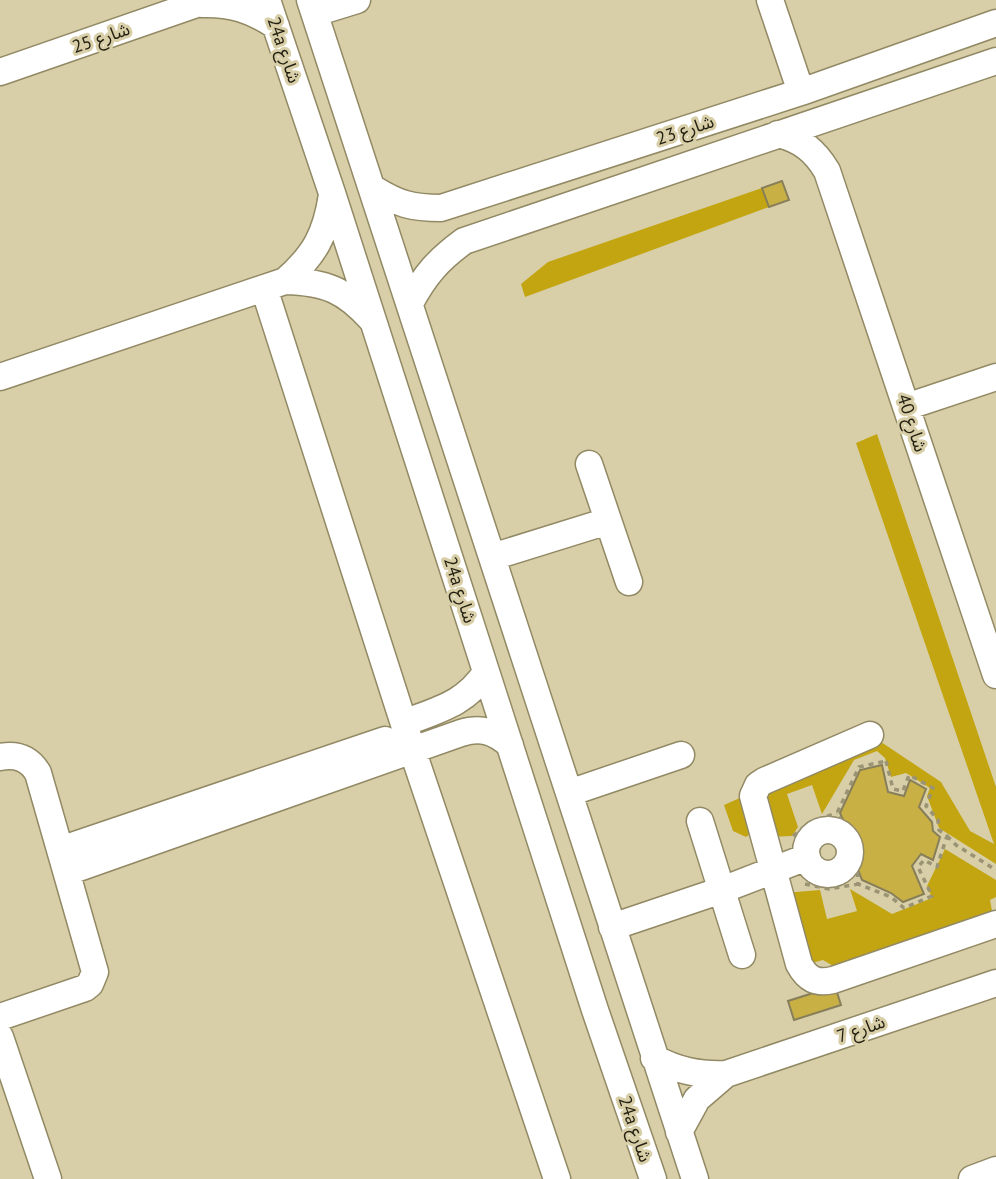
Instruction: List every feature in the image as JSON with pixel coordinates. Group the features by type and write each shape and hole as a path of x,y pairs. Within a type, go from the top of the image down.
{"street":[{"name":"24a شارع","path":"267,0 653,1179"},
{"path":"357,0 313,7 695,1179"},
{"path":"770,0 801,92"},
{"name":"شارع 25","path":"0,72 205,2 241,7 276,26"},
{"name":"شارع 23","path":"374,189 394,202 417,208 441,208 801,92 996,23"},
{"name":"شارع 23","path":"410,303 423,279 441,257 464,242 490,231 996,61"},
{"name":"شارع 40","path":"827,171 829,141 834,126 843,113"},
{"name":"شارع 40","path":"778,134 794,138 808,146 827,171 996,676"},
{"path":"490,231 489,223 494,210 560,178 582,163"},
{"path":"275,285 305,264 319,243 328,219 332,193"},
{"path":"0,377 275,285 311,281 335,289 356,303 374,325 400,370 420,421 425,425 437,425 446,417"},
{"path":"275,285 407,735 557,1179"},
{"path":"906,407 996,377"},
{"path":"589,464 629,582"},
{"path":"492,557 608,521"},
{"path":"63,861 327,770 407,735 459,701 479,684 486,672"},
{"path":"407,735 487,730 510,745"},
{"path":"870,735 764,781 755,790 754,803 804,974 812,980 833,980 996,923"},
{"path":"569,793 681,755"},
{"path":"0,757 17,756 34,767 94,965 90,984 79,991 0,1017"},
{"path":"700,821 742,955"},
{"path":"612,927 722,890 807,857"},
{"name":"شارع 7","path":"654,1058 688,1072 726,1074 996,983"},
{"path":"0,1037 48,1179"},
{"name":"شارع 7","path":"679,1132 697,1099 726,1074"},
{"path":"972,1179 996,1170"}],"path":[{"path":"947,836 937,867 924,860 918,867 932,896 904,908 891,897 858,884 856,845 836,813 859,767 886,761 893,789 903,791 909,775 933,788 926,806 938,820 939,830 947,836 956,845 996,870"}],"shaded area":[{"path":"762,188 769,207 525,297 521,284 548,262"},
{"path":"877,434 996,787 996,864 939,828 927,796 930,788 906,773 891,777 885,758 877,751 854,760 822,814 812,785 787,794 798,827 792,836 768,837 760,827 746,837 733,831 724,805 875,738 941,782 970,831 994,844 856,443"},
{"path":"945,849 996,880 996,897 990,900 993,916 835,967 823,960 808,964 784,893 820,890 827,919 857,911 850,889 892,914 932,898 927,886"}],"building":[{"path":"782,181 789,200 769,207 762,188"},
{"path":"882,765 888,792 904,796 910,780 926,789 919,807 932,822 933,831 940,837 933,860 921,854 912,866 924,894 903,902 891,893 862,880 857,867 863,858 856,838 857,833 848,831 840,813 860,770"},
{"path":"835,986 841,1005 794,1020 788,1001"}]}
